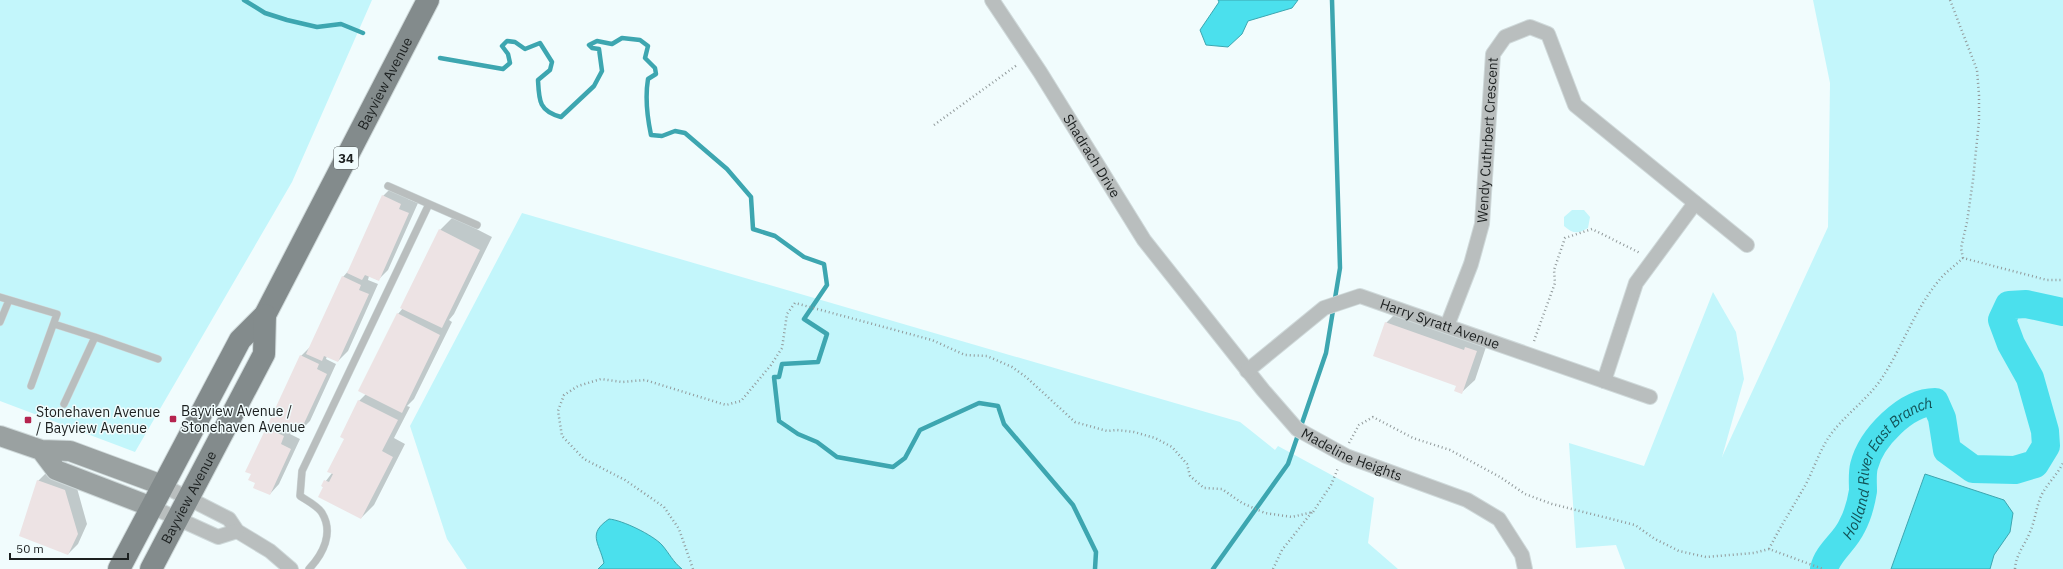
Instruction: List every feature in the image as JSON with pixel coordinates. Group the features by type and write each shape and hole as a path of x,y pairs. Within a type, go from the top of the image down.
{"main road":[{"name":"Bayview Avenue","path":"119,569 240,340 265,316 428,0"},
{"name":"Bayview Avenue","path":"151,569 264,354 265,316"}],"street":[{"name":"Shadrach Drive","path":"992,0 1029,56 1144,240 1197,307"},
{"name":"Wendy Cuthrbert Crescent","path":"1447,326 1471,264 1482,224 1493,54 1505,36 1530,27 1548,34 1575,104 1747,245"},
{"path":"1604,381 1636,283 1695,202"},
{"name":"Harry Syratt Avenue","path":"1247,370 1324,308 1360,296 1650,397"},
{"name":"Madeline Heights","path":"1197,307 1297,430 1346,456 1467,500 1499,519 1522,555 1525,569"},
{"path":"0,436 42,450 70,451 162,486 229,519 237,532 270,551 291,569"},
{"path":"42,450 56,470 152,507 218,537 237,532"}],"lane":[{"path":"388,186 477,225"},
{"path":"309,569 320,557 328,533 322,512 300,496 302,471 429,204"},
{"path":"0,297 57,314 30,386"},
{"path":"0,322 9,300"},
{"path":"54,324 158,359"},
{"path":"64,404 95,337"}],"path":[{"path":"1950,0 1977,70 1979,95 1979,121 1970,203 1961,248 1963,258"},
{"path":"934,124 1029,56"},
{"path":"1529,355 1555,284 1554,270 1565,238 1592,229 1653,260"},
{"path":"1963,258 2047,280 2063,280"},
{"path":"1769,549 1784,520 1803,490 1812,466 1831,434 1880,380 1897,355 1914,318 1926,297 1941,278 1963,258"},
{"path":"693,569 679,529 664,507 625,480 584,459 562,436 558,411 564,394 578,386 601,379 622,382 645,380 726,405 741,401 772,365 782,348 787,314 795,303 932,340 965,355 987,356 1012,367 1026,377 1075,422 1093,429 1107,432 1117,430 1134,432 1156,438 1172,447 1187,464 1190,476 1204,488 1222,489 1246,505 1265,513 1292,517 1313,512"},
{"path":"1348,445 1359,425 1373,417 1413,438 1450,450 1500,477 1526,494 1552,504 1635,525 1655,539 1679,551 1706,557 1754,553 1769,549 1823,569"},
{"path":"2016,569 2016,563 2021,548 2030,532 2042,495 2059,473 2063,463"},
{"path":"1273,569 1282,550 1313,512 1331,485 1340,465"}],"shaded area":[{"path":"0,0 372,0 292,182 135,452 0,401"},
{"path":"1813,0 2063,0 2063,569 1625,569 1616,545 1576,548 1569,443 1644,466 1713,292 1736,332 1744,379 1722,457 1828,227 1830,83"},
{"path":"1572,210 1584,210 1590,217 1588,228 1578,232 1573,232 1564,226 1564,217"},
{"path":"522,213 1240,422 1275,450 1278,446 1374,498 1368,543 1398,569 467,569 447,539 410,426"}],"water":[{"path":"1218,0 1298,0 1292,8 1248,21 1242,34 1228,47 1206,45 1200,30 1219,2"},
{"path":"1925,474 2004,500 2013,513 2010,532 1994,555 1990,569 1891,569"},
{"path":"609,519 629,525 658,541 682,569 598,569 604,563 596,539 596,534 602,524"}],"building":[{"path":"382,195 401,204 399,209 409,213 379,281 365,275 362,280 347,273"},
{"path":"439,229 480,250 442,328 400,308"},
{"path":"342,276 361,285 359,290 369,294 338,362 324,356 322,361 306,354"},
{"path":"397,313 440,335 402,413 358,391"},
{"path":"1385,322 1464,350 1465,347 1477,351 1462,394 1454,391 1456,386 1373,356"},
{"path":"300,355 319,364 317,369 327,374 300,432 286,425 283,431 268,424"},
{"path":"358,400 398,420 382,451 393,457 361,519 318,497 323,487 321,486 324,480 329,482 333,474 327,472 344,439 340,437"},
{"path":"266,428 284,436 281,444 291,449 270,495 253,488 255,483 248,480 251,474 245,472"},
{"path":"37,480 65,490 78,534 68,555 19,536"}],"waterway":[{"path":"244,0 265,13 287,20 317,27 341,24 363,33"},
{"path":"1213,569 1288,464 1326,353 1340,268 1332,0"},
{"path":"440,58 503,69 510,63 508,54 502,46 507,41 515,42 525,49 540,43 552,62 550,70 538,80 540,99 544,108 548,112 561,117 594,86 602,71 599,49 592,48 589,45 597,41 612,44 622,38 640,40 648,46 645,58 655,68 656,74 648,79 647,86 648,121 651,135 662,136 675,131 685,133 727,169 751,197 753,229 775,236 804,257 824,264 827,285 804,319 827,334 818,362 782,364 779,377 774,377 779,421 798,434 817,442 837,457 893,467 905,458 920,430 979,403 998,406 1004,424 1073,505 1096,552 1095,569"},
{"name":"Holland River East Branch","path":"1824,569 1829,557 1849,532 1856,518 1863,491 1863,469 1874,444 1891,424 1913,408 1935,402 1942,418 1947,450 1973,469 2015,470 2035,464 2046,446 2045,431 2030,378 2011,344 2002,320 2009,305 2026,304 2063,312"}],"place":[{"name":"Bayview Avenue / Stonehaven Avenue","path":"173,419"},
{"name":"Stonehaven Avenue / Bayview Avenue","path":"28,420"}]}
